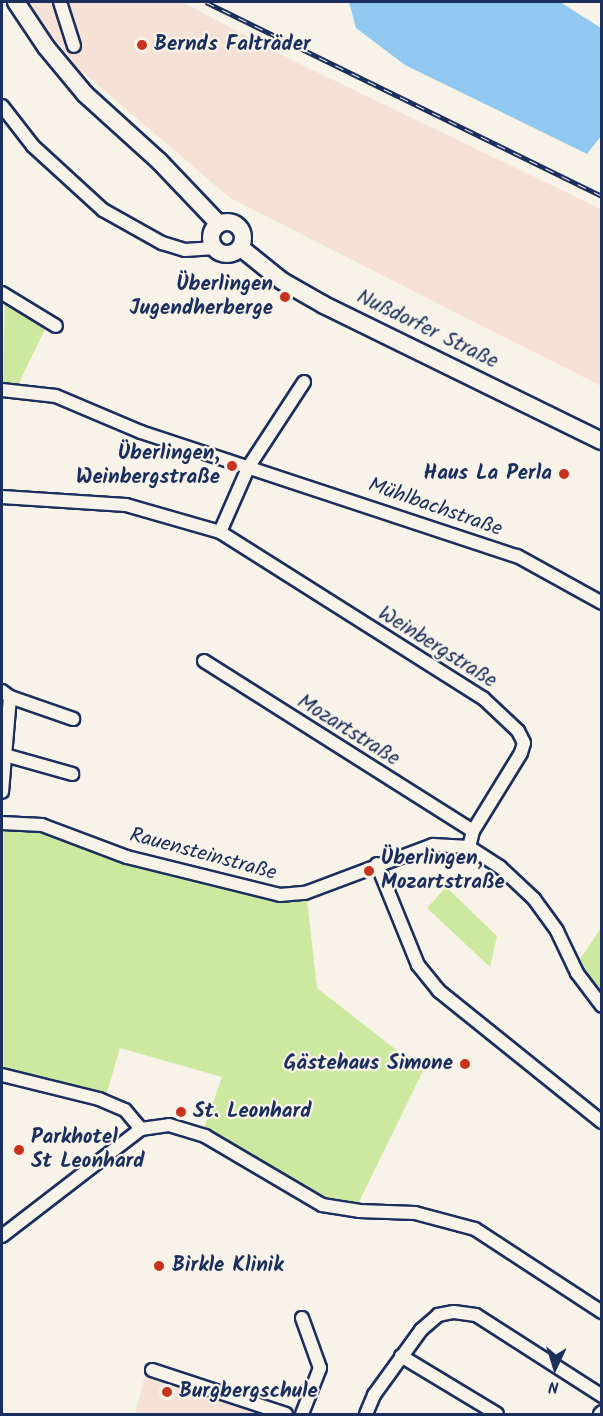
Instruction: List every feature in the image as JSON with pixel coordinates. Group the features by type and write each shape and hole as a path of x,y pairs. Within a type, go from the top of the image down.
{"street":[{"path":"16,2 85,94 159,162 219,224"},
{"path":"60,2 74,46"},
{"path":"2,106 33,146 103,210 162,243 185,250 214,249 228,255 241,248 243,233 239,226 233,222 219,224 211,235 214,249"},
{"name":"Nußdorfer Straße","path":"241,248 282,281 324,305 602,441"},
{"path":"2,292 56,326"},
{"path":"220,532 249,466 304,382"},
{"name":"Mühlbachstraße","path":"2,390 56,396 141,432 517,556 602,603"},
{"name":"Weinbergstraße","path":"2,497 126,505 220,532 483,698 518,731 524,743 521,753 472,831 469,847"},
{"name":"Mozartstraße","path":"204,661 472,831"},
{"path":"2,792 6,694 73,719"},
{"path":"5,755 72,774"},
{"name":"Rauensteinstraße","path":"3,820 42,825 127,857 280,895 305,893 377,864 433,845 469,847 500,867 534,899 557,931 578,973 602,1005"},
{"path":"377,864 418,965 440,991 602,1122"},
{"path":"2,1075 99,1099 124,1110 141,1129"},
{"path":"2,1236 141,1129 170,1125 205,1136 322,1205 359,1211 415,1213 475,1229 602,1312"},
{"path":"366,1414 401,1356 421,1330 438,1315 454,1312 476,1316 602,1396"},
{"path":"302,1318 320,1368 302,1414"},
{"path":"401,1356 497,1414"},
{"path":"152,1370 286,1414"}],"shaded area":[{"path":"30,2 182,2 298,63 601,209 601,386 230,198 78,68 45,27"},
{"name":"Burgbergschule","path":"145,1376 259,1414 135,1414"}],"green space":[{"path":"5,304 45,329 17,387 2,387"},
{"path":"6,830 46,833 105,855 274,900 307,899 317,988 423,1071 357,1206 322,1200 203,1131 222,1077 120,1048 106,1096 2,1070 2,832"},
{"path":"446,887 497,936 490,967 427,908"},
{"path":"601,928 601,995 579,961"}],"water":[{"path":"349,2 560,2 601,28 601,136 587,154 405,65 356,28"}],"railway":[{"path":"206,2 602,196"}],"place":[{"name":"Bernds Falträder","path":"142,45"},
{"name":"Überlingen Jugendherberge","path":"285,297"},
{"name":"Überlingen, Weinbergstraße","path":"232,466"},
{"name":"Haus La Perla","path":"564,474"},
{"name":"Überlingen, Mozartstraße","path":"369,871"},
{"name":"Gästehaus Simone","path":"465,1064"},
{"name":"St. Leonhard","path":"181,1112"},
{"name":"Parkhotel St Leonhard","path":"19,1150"},
{"name":"Birkle Klinik","path":"159,1266"},
{"name":"Burgbergschule","path":"167,1392"}]}
